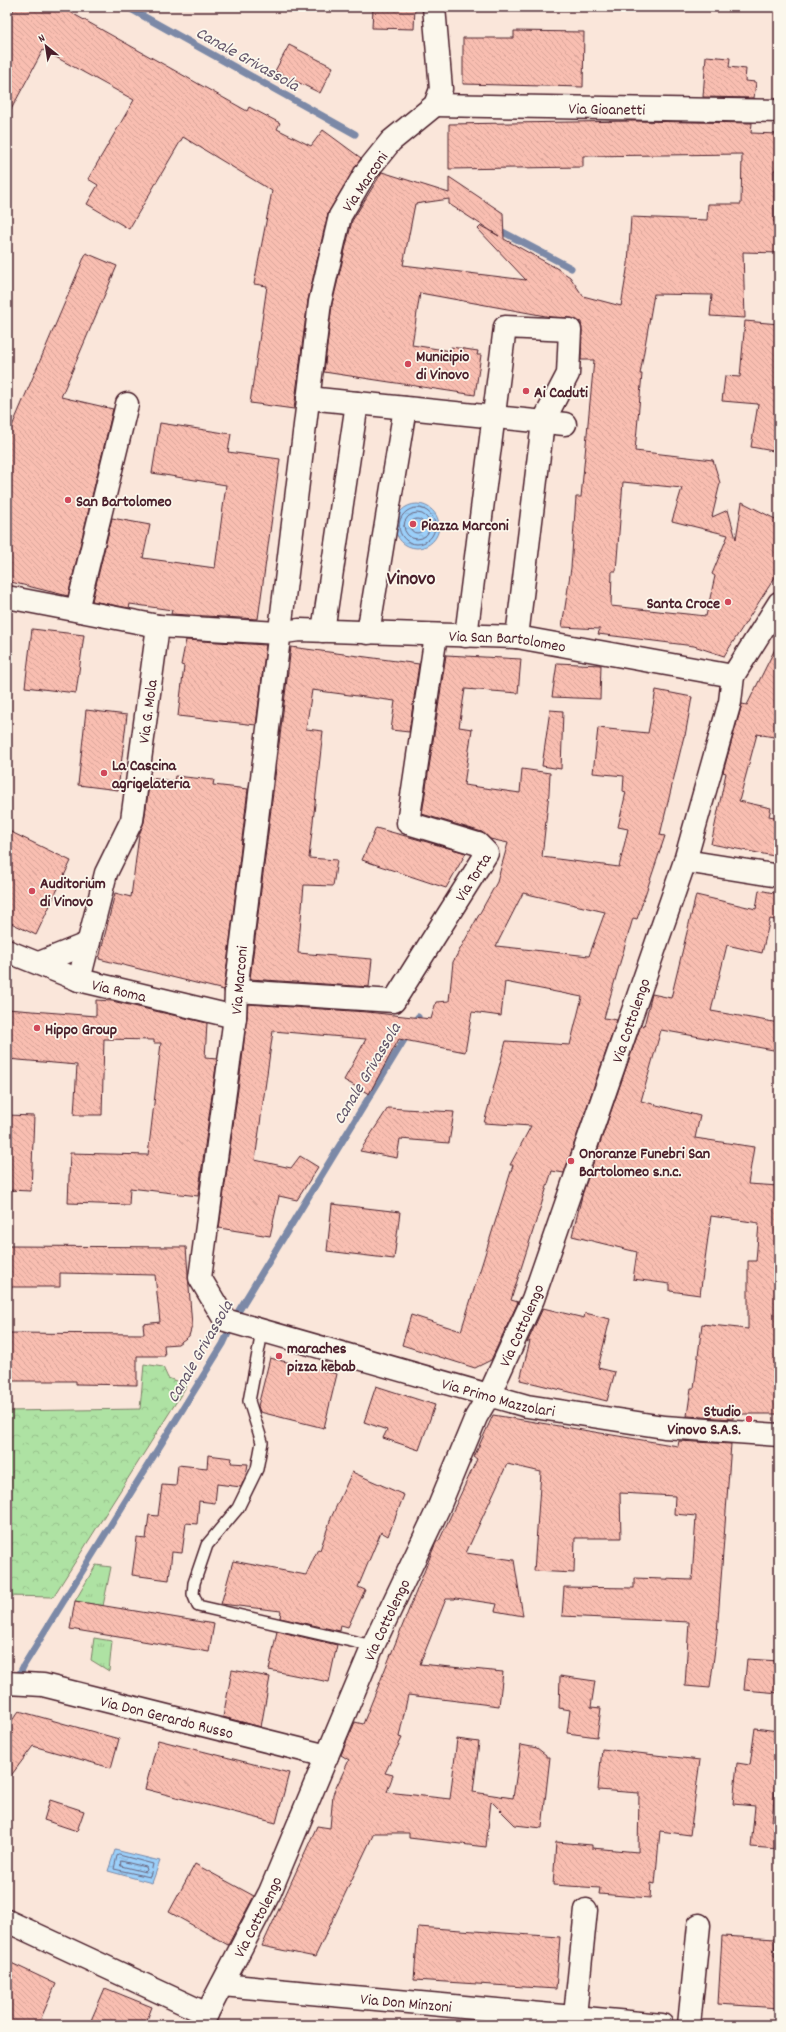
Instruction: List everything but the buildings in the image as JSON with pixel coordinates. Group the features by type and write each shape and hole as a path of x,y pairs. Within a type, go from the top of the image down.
{"street":[{"name":"Via Marconi","path":"308,398 320,302 340,216 366,172 391,141 434,105 441,89 434,7"},
{"name":"Via Gioanetti","path":"434,105 779,111"},
{"path":"466,636 495,417 505,327 570,330 568,374 543,422 516,637"},
{"path":"278,632 308,398 565,424"},
{"path":"323,631 357,403"},
{"path":"77,610 127,404"},
{"path":"368,632 405,408"},
{"path":"7,597 158,626"},
{"name":"Via Cottolengo","path":"204,2019 270,1892 373,1646 438,1509 476,1416 489,1395 533,1299 685,861 730,702 733,676 779,603"},
{"name":"Via San Bartolomeo","path":"158,626 278,632 299,630 516,637 733,676"},
{"name":"Via G. Mola","path":"79,980 106,872 132,820 158,626"},
{"name":"Via Marconi","path":"231,1322 200,1278 235,1017 236,992 278,632"},
{"name":"Via Torta","path":"236,992 394,1001 487,853 478,844 408,823 436,635"},
{"path":"685,861 779,876"},
{"path":"39,963 89,943"},
{"name":"Via Roma","path":"7,951 79,980 235,1017"},
{"name":"Via Primo Mazzolari","path":"231,1322 528,1406 664,1427 779,1435"},
{"name":"Via Don Gerardo Russo","path":"16,1683 43,1685 327,1756"},
{"path":"574,2021 586,1910"},
{"path":"7,1921 204,2019"},
{"path":"689,2025 699,1925"},
{"name":"Via Don Minzoni","path":"222,1985 574,2021 662,2025"}],"lane":[{"path":"262,1332 249,1401 262,1442 257,1469 238,1508 207,1545 194,1583 193,1594 198,1606 373,1646"}],"green space":[{"path":"144,1364 163,1367 168,1378 187,1385 53,1597 7,1596 7,1411 140,1409"},
{"path":"96,1565 111,1567 103,1606 75,1601"},
{"path":"94,1638 112,1641 109,1671 91,1660"}],"water":[{"path":"417,504 429,508 435,514 439,526 435,538 429,544 417,548 405,544 399,538 395,526 399,514 405,508"},
{"path":"115,1850 160,1861 152,1883 108,1871"}],"waterway":[{"name":"Canale Grivassola","path":"127,7 355,134"},
{"name":"Canale Grivassola","path":"503,232 571,268"},
{"name":"Canale Grivassola","path":"7,1700 24,1665 223,1344 238,1312 418,1017"}],"place":[{"name":"Municipio di Vinovo","path":"408,364"},
{"name":"Ai Caduti","path":"526,391"},
{"name":"San Bartolomeo","path":"68,500"},
{"name":"Piazza Marconi","path":"413,524"},
{"name":"Santa Croce","path":"728,602"},
{"name":"La Cascina agrigelateria","path":"104,773"},
{"name":"Auditorium di Vinovo","path":"32,891"},
{"name":"Hippo Group","path":"37,1028"},
{"name":"Onoranze Funebri San Bartolomeo s.n.c.","path":"571,1161"},
{"name":"maraches pizza kebab","path":"279,1356"},
{"name":"Studio Vinovo S.A.S.","path":"749,1419"}],"district":[{"name":"Vinovo","path":"411,577"}]}
